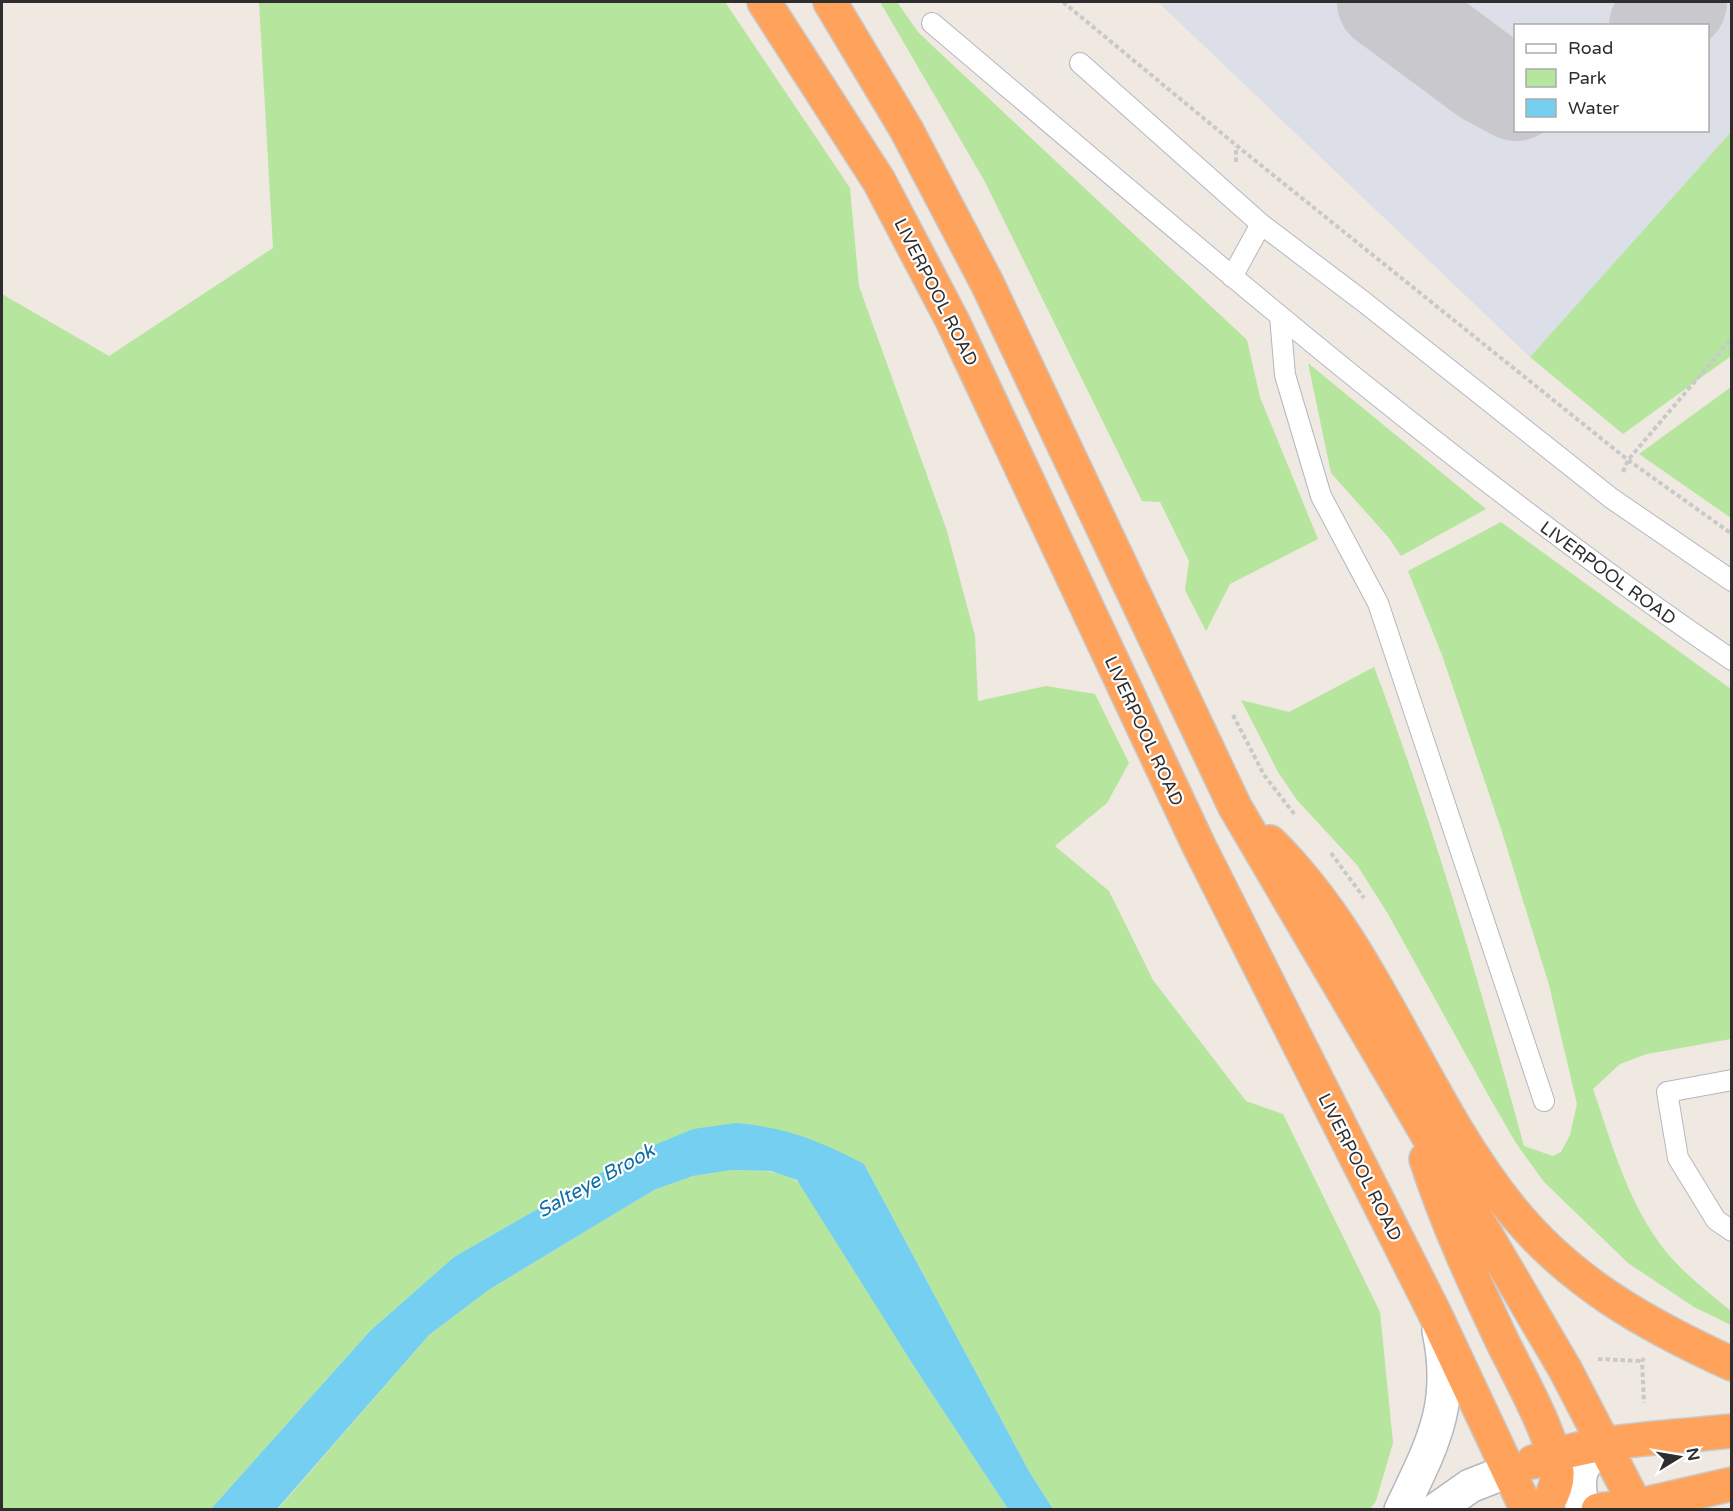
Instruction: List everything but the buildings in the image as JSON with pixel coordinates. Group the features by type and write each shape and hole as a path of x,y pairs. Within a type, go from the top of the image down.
{"highway":[{"name":"LIVERPOOL ROAD","path":"764,2 879,181 942,302 1198,846 1434,1312 1527,1509"},
{"path":"830,2 906,129 987,283 1235,807 1565,1369 1607,1446 1637,1508"},
{"path":"1235,807 1296,867 1372,977 1466,1143 1511,1209 1550,1252 1594,1289 1663,1332 1731,1364"},
{"path":"1408,1103 1444,1216 1527,1390 1553,1454 1557,1473 1554,1490 1543,1509"},
{"path":"1508,1471 1553,1454 1731,1431"},
{"path":"1598,1509 1637,1508 1731,1484"}],"street":[{"path":"1401,1509 1432,1442 1444,1402 1443,1355 1434,1312"},
{"path":"1583,1509 1579,1485 1583,1464 1592,1454 1607,1446"},
{"path":"1436,1509 1470,1486 1508,1471"}],"lane":[{"name":"LIVERPOOL ROAD","path":"932,23 1232,277 1528,516 1731,660"},
{"path":"1080,63 1261,224 1364,302 1611,498 1731,581"},
{"path":"1232,277 1261,224"},
{"path":"1280,316 1285,375 1321,496 1378,603 1544,1101"},
{"path":"1731,1080 1666,1092 1678,1158 1716,1220 1731,1231"}],"path":[{"path":"1063,2 1251,157 1628,460 1731,534"},
{"path":"1611,498 1628,460 1731,338"},
{"path":"1231,711 1264,775 1299,819"},
{"path":"1330,852 1348,873 1370,908"}],"shaded area":[{"path":"1158,2 1731,2 1731,132 1530,357"}],"green space":[{"path":"259,2 725,2 850,188 859,286 947,531 975,636 978,701 1046,686 1095,694 1129,763 1107,803 1055,846 1109,891 1153,980 1246,1101 1283,1114 1380,1312 1393,1443 1376,1501 1370,1509 1053,1509 1030,1473 864,1164 693,1129 595,1176 454,1257 370,1331 211,1509 2,1509 2,294 109,356 273,248"},
{"path":"880,2 897,2 918,32 1247,340 1260,397 1318,539 1230,584 1206,631 1185,590 1189,561 1160,502 1142,501 984,180"},
{"path":"1731,132 1731,356 1623,434 1530,357"},
{"path":"1308,363 1486,509 1401,556 1389,538 1331,473"},
{"path":"1731,387 1731,518 1639,454"},
{"path":"1501,522 1731,689 1731,1039 1647,1054 1620,1064 1593,1089 1620,1168 1647,1224 1674,1261 1731,1311 1731,1325 1694,1307 1628,1263 1544,1182 1516,1143 1388,914 1357,865 1297,800 1278,772 1241,700 1289,712 1374,667 1396,726 1455,905 1524,1146 1553,1156 1561,1152 1570,1135 1577,1104 1549,985 1502,832 1442,655 1408,571"},
{"path":"732,1170 782,1174 799,1182 806,1189 917,1371 1008,1509 277,1510 429,1335 490,1289 654,1190 693,1176"}],"water":[{"name":"Salteye Brook","path":"736,1123 803,1136 864,1164 1030,1473 1053,1509 1008,1509 917,1371 797,1180 771,1171 732,1170 693,1176 654,1190 490,1289 429,1335 277,1509 211,1509 370,1331 454,1257 595,1176 657,1144 693,1129"}],"taxiway":[{"path":"1385,2 1486,77 1514,92"},
{"path":"1659,24 1679,2"}]}
